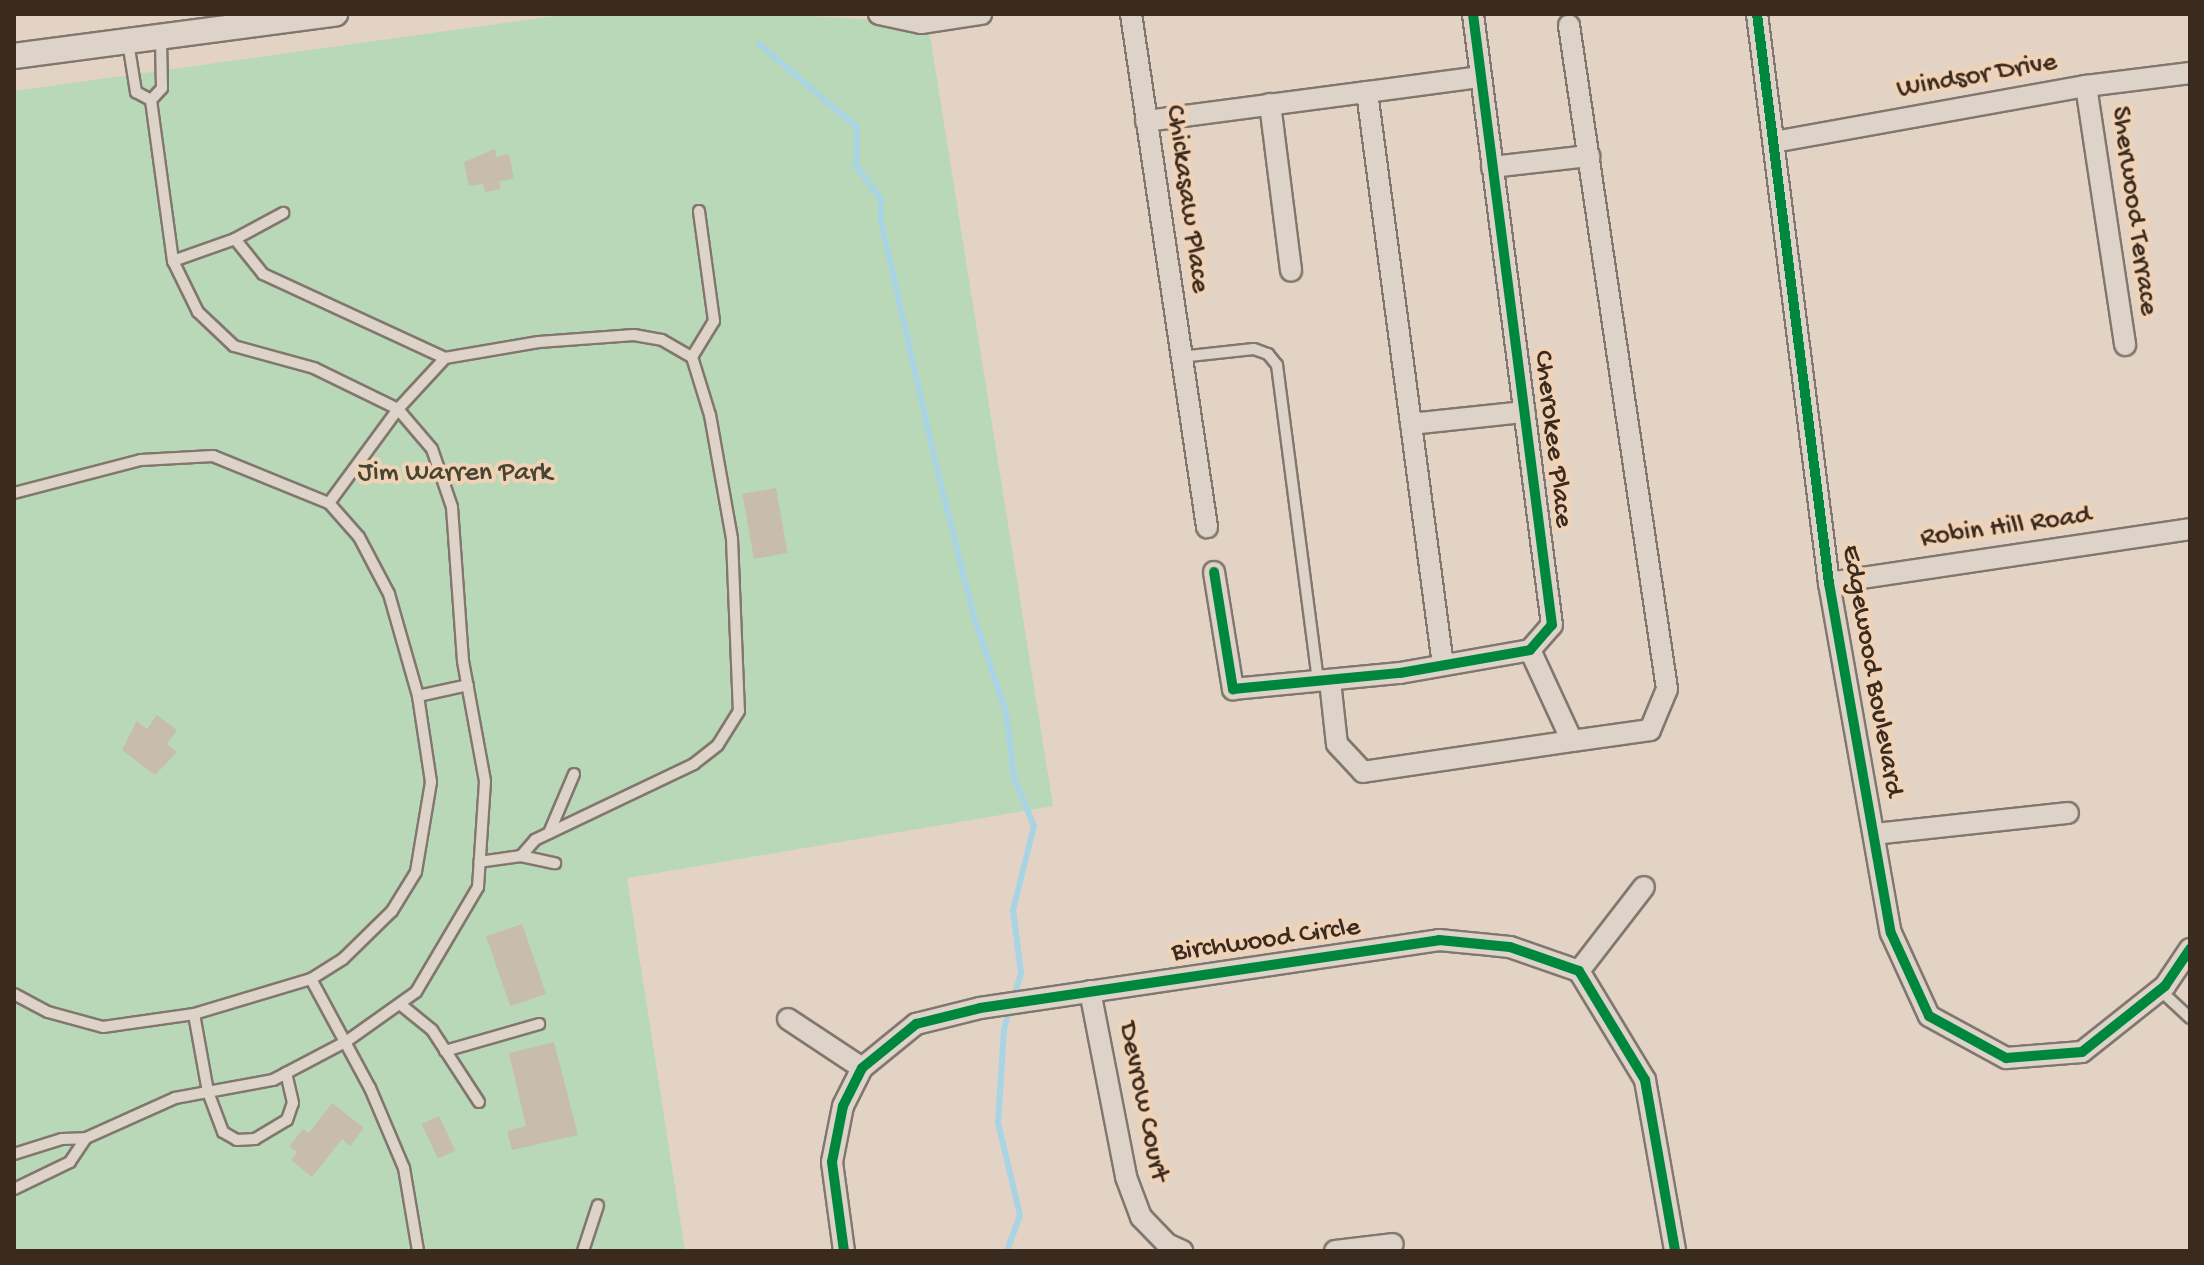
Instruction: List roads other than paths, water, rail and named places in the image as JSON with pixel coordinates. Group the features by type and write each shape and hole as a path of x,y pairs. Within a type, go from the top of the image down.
{"street":[{"path":"14,56 335,14"},
{"path":"879,14 921,23 981,14"},
{"name":"Chickasaw Place","path":"1131,14 1207,527"},
{"name":"Cherokee Place","path":"1473,14 1552,625 1530,650"},
{"name":"Edgewood Boulevard","path":"1757,14 1829,583 1891,933 1929,1016 2006,1058 2082,1052 2160,990 2190,949"},
{"path":"1324,682 1337,744 1363,772 1650,730 1667,689 1569,25"},
{"name":"Windsor Drive","path":"1774,142 2086,86 2190,73"},
{"path":"1146,121 1480,77"},
{"name":"Sherwood Terrace","path":"2086,86 2125,345"},
{"path":"1367,92 1443,665"},
{"path":"1270,104 1291,271"},
{"path":"1492,167 1589,156"},
{"path":"1411,424 1524,412"},
{"name":"Robin Hill Road","path":"1829,583 2190,529"},
{"path":"1214,572 1233,689 1324,682 1530,650 1572,741"},
{"path":"1874,834 2068,813"},
{"path":"1644,887 1579,971 1645,1080 1675,1251"},
{"name":"Birchwood Circle","path":"844,1251 832,1162 843,1106 862,1068 916,1024 980,1008 1439,940 1510,947 1579,971"},
{"name":"Devrow Court","path":"1090,991 1126,1177 1141,1217 1167,1244 1182,1251"},
{"path":"788,1019 862,1068"},
{"path":"1335,1251 1393,1244"}],"lane":[{"path":"151,100 162,88 161,38"},
{"path":"128,42 136,92 151,100"},
{"path":"14,1154 62,1139 86,1138 151,1107 286,1073 347,1041 416,992 478,887 485,781 468,685 452,507 432,449 398,409 314,368 234,346 198,312 173,261 151,100"},
{"path":"692,357 714,321 699,211"},
{"path":"173,261 235,239 283,213"},
{"path":"235,239 263,274 445,358 539,342 634,335 662,340 692,357 710,415 732,539 739,711 718,745 694,764 549,833 521,856"},
{"path":"1180,357 1254,349 1268,354 1277,365 1324,682"},
{"path":"329,503 398,409 445,358"},
{"path":"14,493 141,460 213,456 329,503 359,537 389,594 418,696 431,782 416,872 392,911 343,959 311,979 194,1014 103,1027 48,1012 14,994"},
{"path":"418,696 468,685"},
{"path":"549,833 574,774"},
{"path":"479,862 521,856 555,863"},
{"path":"311,979 347,1041 404,1168 418,1251"},
{"path":"2160,990 2190,1018"},
{"path":"400,1004 432,1030 479,1102"},
{"path":"194,1014 208,1092 223,1132 237,1140 255,1139 287,1120 293,1103 286,1073"},
{"path":"445,1051 539,1024"},
{"path":"14,1189 70,1162 86,1138"},
{"path":"583,1251 598,1205"}],"waterway":[{"path":"759,44 857,127 856,166 881,199 881,221 938,473 974,617 1006,712 1014,778 1034,826 1013,910 1021,973 1014,998"},
{"path":"1007,1251 1020,1215 998,1123 1004,1029 1010,1008"}],"park label":[{"name":"Jim Warren Park","path":"455,474"}]}
